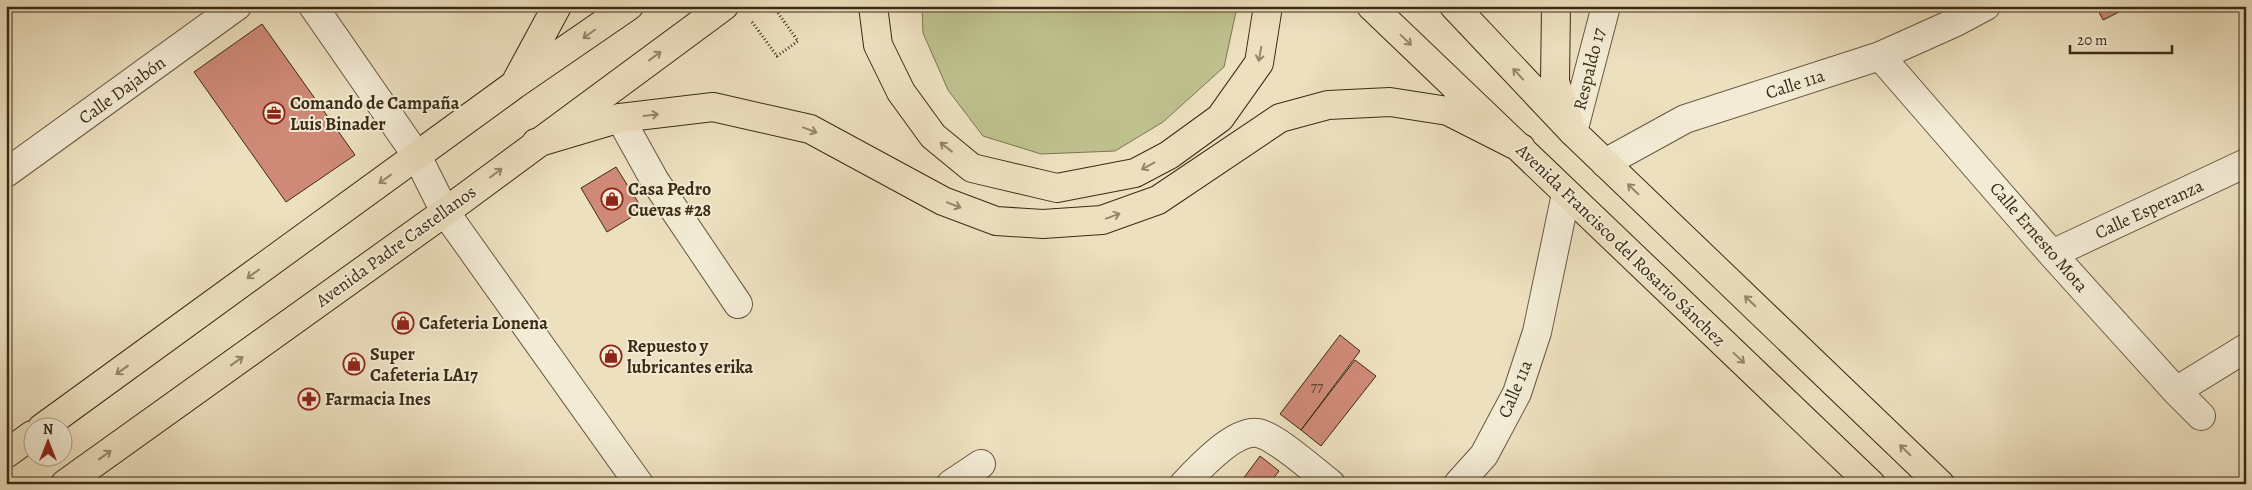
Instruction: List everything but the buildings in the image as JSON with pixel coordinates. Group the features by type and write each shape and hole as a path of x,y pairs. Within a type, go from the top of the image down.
{"main road":[{"path":"514,85 557,6"},
{"path":"56,418 514,85 629,6"},
{"name":"Avenida Padre Castellanos","path":"65,484 445,212 724,6"},
{"path":"873,6 878,45 900,92 932,136 972,168 1057,188 1135,174 1169,155 1220,118 1259,63 1268,6"},
{"name":"Avenida Francisco del Rosario Sánchez","path":"1371,6 1871,484"},
{"path":"1454,6 1573,132 1940,484"},
{"path":"1556,6 1555,82 1573,132"},
{"path":"536,143 620,118 713,107 810,129 943,201 996,221 1043,224 1102,220 1158,200 1280,118 1328,105 1390,102 1448,111 1521,148"},
{"path":"6,454 22,442"}],"street":[{"name":"Calle Dajabón","path":"6,173 237,6"},
{"path":"312,6 417,156 445,212 639,484"},
{"name":"Respaldo 17","path":"1573,132 1606,6"},
{"name":"Calle 11a","path":"1605,163 1685,119 1880,56 1954,14 1986,6"},
{"name":"Calle Ernesto Mota","path":"1880,56 2052,254 2176,392 2200,416"},
{"path":"620,118 660,190 738,304"},
{"name":"Calle Esperanza","path":"2052,254 2246,163"},
{"name":"Calle 11a","path":"1458,484 1484,455 1517,393 1537,332 1566,194"},
{"path":"2176,392 2246,348"},
{"path":"1184,484 1208,459 1236,439 1244,434 1257,433 1269,437 1331,484"},
{"path":"952,484 981,464"}],"path":[{"path":"751,20 777,56 798,41 773,6"}],"green space":[{"path":"922,6 1237,7 1224,67 1163,122 1115,151 1041,154 983,136 948,90 923,33"}],"place":[{"name":"Comando de Campaña Luis Binader","path":"274,113"},
{"name":"Casa Pedro Cuevas #28","path":"612,199"},
{"name":"Cafeteria Lonena","path":"403,323"},
{"name":"Repuesto y lubricantes erika","path":"611,356"},
{"name":"Super Cafeteria LA17","path":"354,364"},
{"name":"Farmacia Ines","path":"309,399"}]}
